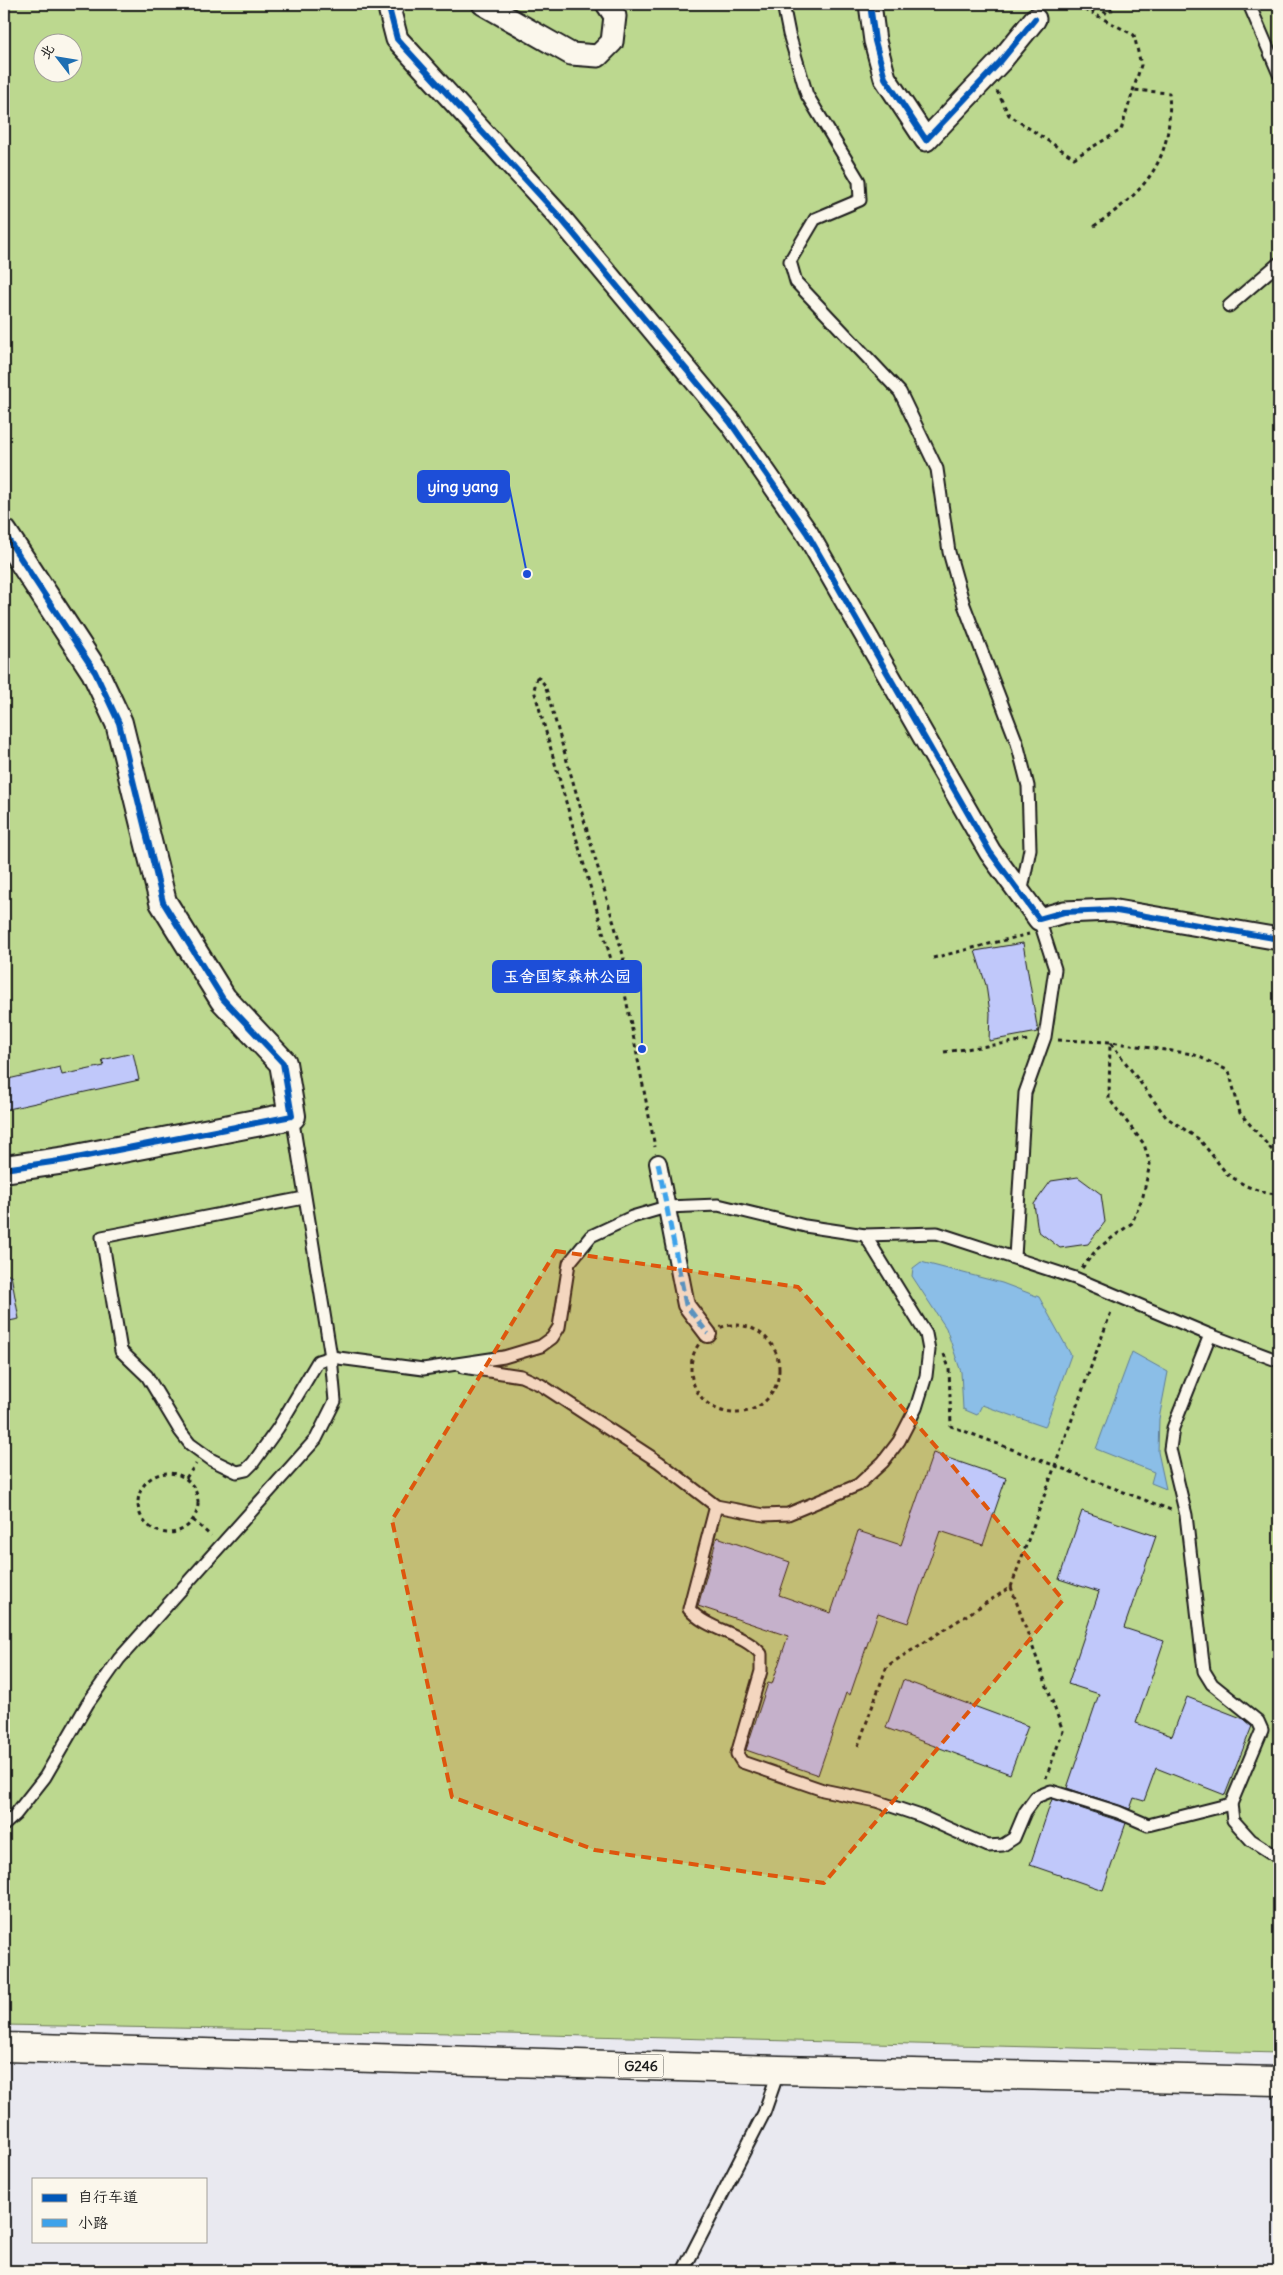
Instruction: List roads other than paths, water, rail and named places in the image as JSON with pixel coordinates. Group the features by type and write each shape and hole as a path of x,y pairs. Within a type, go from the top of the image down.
{"highway":[{"name":"G246","path":"4,2046 779,2070 1279,2081"}],"street":[{"path":"394,4 390,12 397,39 557,214 730,422 807,533 990,852 1041,924 1064,912 1111,910 1279,939"},
{"path":"483,4 571,54 598,56 612,42 615,16 607,4"},
{"path":"870,4 875,41 885,78 926,140 994,68 1034,19"},
{"path":"4,534 95,672 119,723 163,902 223,999 283,1062 292,1116 66,1160 4,1169"},
{"path":"658,1163 686,1305 708,1334"}],"lane":[{"path":"783,4 789,34 807,95 859,181 860,200 815,219 790,261 796,282 900,392 937,469 949,552 959,587 1017,743 1028,786 1030,849 1021,894"},
{"path":"1249,4 1279,74"},
{"path":"1229,306 1279,263"},
{"path":"1015,1257 1025,1093 1045,1037 1055,969 1041,924"},
{"path":"4,1825 15,1816 45,1777 88,1703 118,1658 316,1439 336,1401 331,1357 292,1116"},
{"path":"304,1198 102,1238 121,1351 147,1376 180,1431 190,1444 226,1468 237,1472 246,1470 253,1463 278,1428 318,1361 331,1357 423,1369 504,1356 541,1346 552,1338 559,1327 569,1263 577,1250 590,1236 632,1217 666,1207 718,1206 804,1226 865,1235 937,1233 1075,1278 1210,1335 1279,1361"},
{"path":"452,1365 522,1376 541,1385 660,1462 716,1506 764,1515 788,1514 858,1485 883,1462 899,1441 916,1408 926,1376 929,1350 926,1334 865,1235"},
{"path":"1210,1335 1173,1428 1170,1449 1186,1515 1204,1671 1212,1684 1258,1720 1262,1730 1231,1804 1232,1820 1251,1840 1279,1858"},
{"path":"716,1506 689,1609 697,1618 752,1643 761,1654 761,1671 737,1754 742,1762 823,1790 876,1801 921,1816 988,1846 1003,1845 1014,1838 1025,1812 1036,1797 1051,1791 1118,1812 1148,1825 1231,1804"},
{"path":"683,2271 764,2113 779,2070"}],"water":[{"path":"921,1262 1002,1283 1039,1297 1071,1355 1045,1427 982,1405 977,1415 963,1409 961,1372 946,1328 912,1276 913,1268"},
{"path":"1132,1352 1168,1372 1159,1419 1158,1452 1166,1489 1151,1483 1154,1472 1096,1449"}],"place":[{"name":"ying yang","path":"527,574"},
{"name":"玉舍国家森林公园","path":"642,1049"}]}
